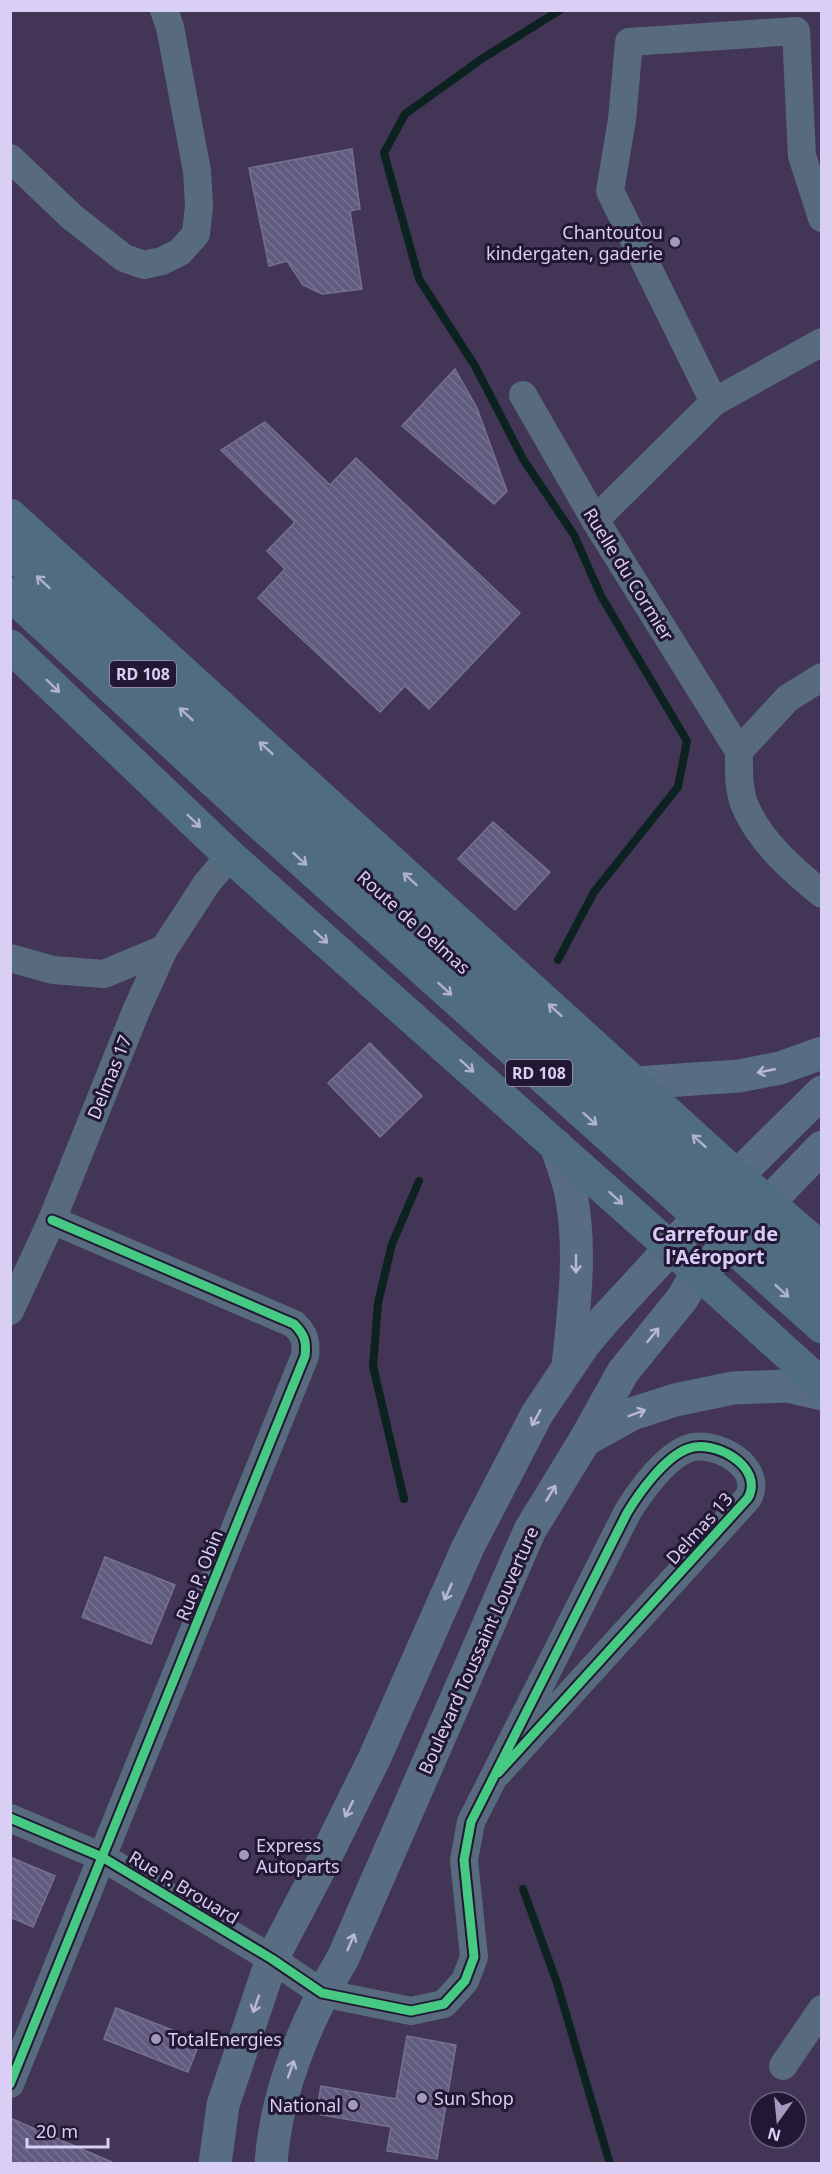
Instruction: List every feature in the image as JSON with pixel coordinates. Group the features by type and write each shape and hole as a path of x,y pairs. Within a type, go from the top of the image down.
{"main road":[{"path":"10,515 737,1176 775,1196 822,1249"},
{"name":"Route de Delmas","path":"10,551 266,808 822,1327"},
{"name":"Route de Delmas","path":"10,594 266,808 822,1290"},
{"path":"10,646 230,856 556,1145 661,1259 700,1275 822,1385"},
{"path":"635,1083 739,1076 780,1068 822,1053"},
{"path":"215,2163 223,2105 272,1959 375,1757 468,1547 537,1414 584,1344 607,1317 737,1176 822,1092"},
{"path":"556,1145 571,1194 576,1249 576,1288 567,1369"},
{"name":"Boulevard Toussaint Louverture","path":"271,2163 276,2125 289,2073 322,1993 344,1958 530,1530 623,1372 682,1299 692,1282 822,1148"},
{"path":"585,1440 632,1414 675,1400 733,1388 787,1386 822,1394"}],"street":[{"path":"10,158 72,217 124,258 144,265 162,261 180,252 196,234 199,206 197,171 170,27 164,10"},
{"path":"714,402 610,191 622,120 629,42 796,31 802,156 822,218"},
{"path":"595,520 714,402 822,342"},
{"name":"Ruelle du Cormier","path":"523,395 595,520 739,751"},
{"path":"822,677 788,698 739,751 740,783 745,806 766,841 797,874 822,894"},
{"name":"Delmas 17","path":"10,1311 52,1220 136,1011 164,949 207,883 230,856"},
{"path":"10,958 53,969 104,974 164,949"},
{"name":"Rue P. Obin","path":"10,2084 301,1366 307,1345 303,1334 294,1324 52,1220"},
{"name":"Delmas 13","path":"322,1993 411,2011 444,2004 465,1981 474,1957 464,1860 471,1822 498,1773 627,1513 638,1494 675,1455 688,1448 707,1446 738,1458 751,1481 751,1492 748,1498 498,1773"},
{"name":"Rue P. Brouard","path":"10,1818 102,1857 272,1959 322,1993"},
{"path":"783,2066 822,2009"}],"building":[{"path":"352,149 360,209 350,211 362,289 322,294 303,285 287,261 269,266 249,168"},
{"path":"455,369 477,408 507,491 494,504 402,426"},
{"path":"265,422 330,485 356,458 520,613 429,709 405,686 380,712 258,598 285,569 267,551 295,522 221,450"},
{"path":"493,822 550,872 515,910 458,859"},
{"path":"370,1043 422,1096 380,1137 328,1083"},
{"path":"105,1557 175,1585 151,1644 82,1617"},
{"path":"10,1857 55,1876 33,1927 10,1917"},
{"path":"116,2008 200,2041 188,2072 104,2039"},
{"name":"Sun Shop","path":"407,2036 456,2045 437,2159 387,2151 391,2127 316,2114 321,2086 396,2099"},
{"path":"10,2118 114,2163 10,2163"}],"waterway":[{"path":"558,960 594,892 678,787 687,741 601,596 574,535 523,459 475,366 419,279 384,153 405,114 483,58 560,10"},
{"path":"404,1499 373,1366 378,1303 392,1244 419,1181"},
{"path":"523,1889 557,1983 610,2164"}],"cycle path":[{"path":"10,2084 306,1351 304,1338 294,1324 52,1220"},
{"path":"10,1818 102,1857 272,1959 322,1993 411,2011 444,2004 465,1981 474,1957 464,1860 471,1822 627,1513 645,1486 661,1468 687,1449 710,1448 723,1451 734,1458 749,1476 751,1487 748,1498 498,1773"}],"place":[{"name":"Chantoutou kindergaten, gaderie","path":"675,242"},
{"name":"Express Autoparts","path":"244,1855"},
{"name":"TotalEnergies","path":"156,2039"},
{"name":"Sun Shop","path":"422,2098"},
{"name":"National","path":"353,2105"}],"district":[{"name":"Carrefour de l'Aéroport","path":"715,1244"}]}
